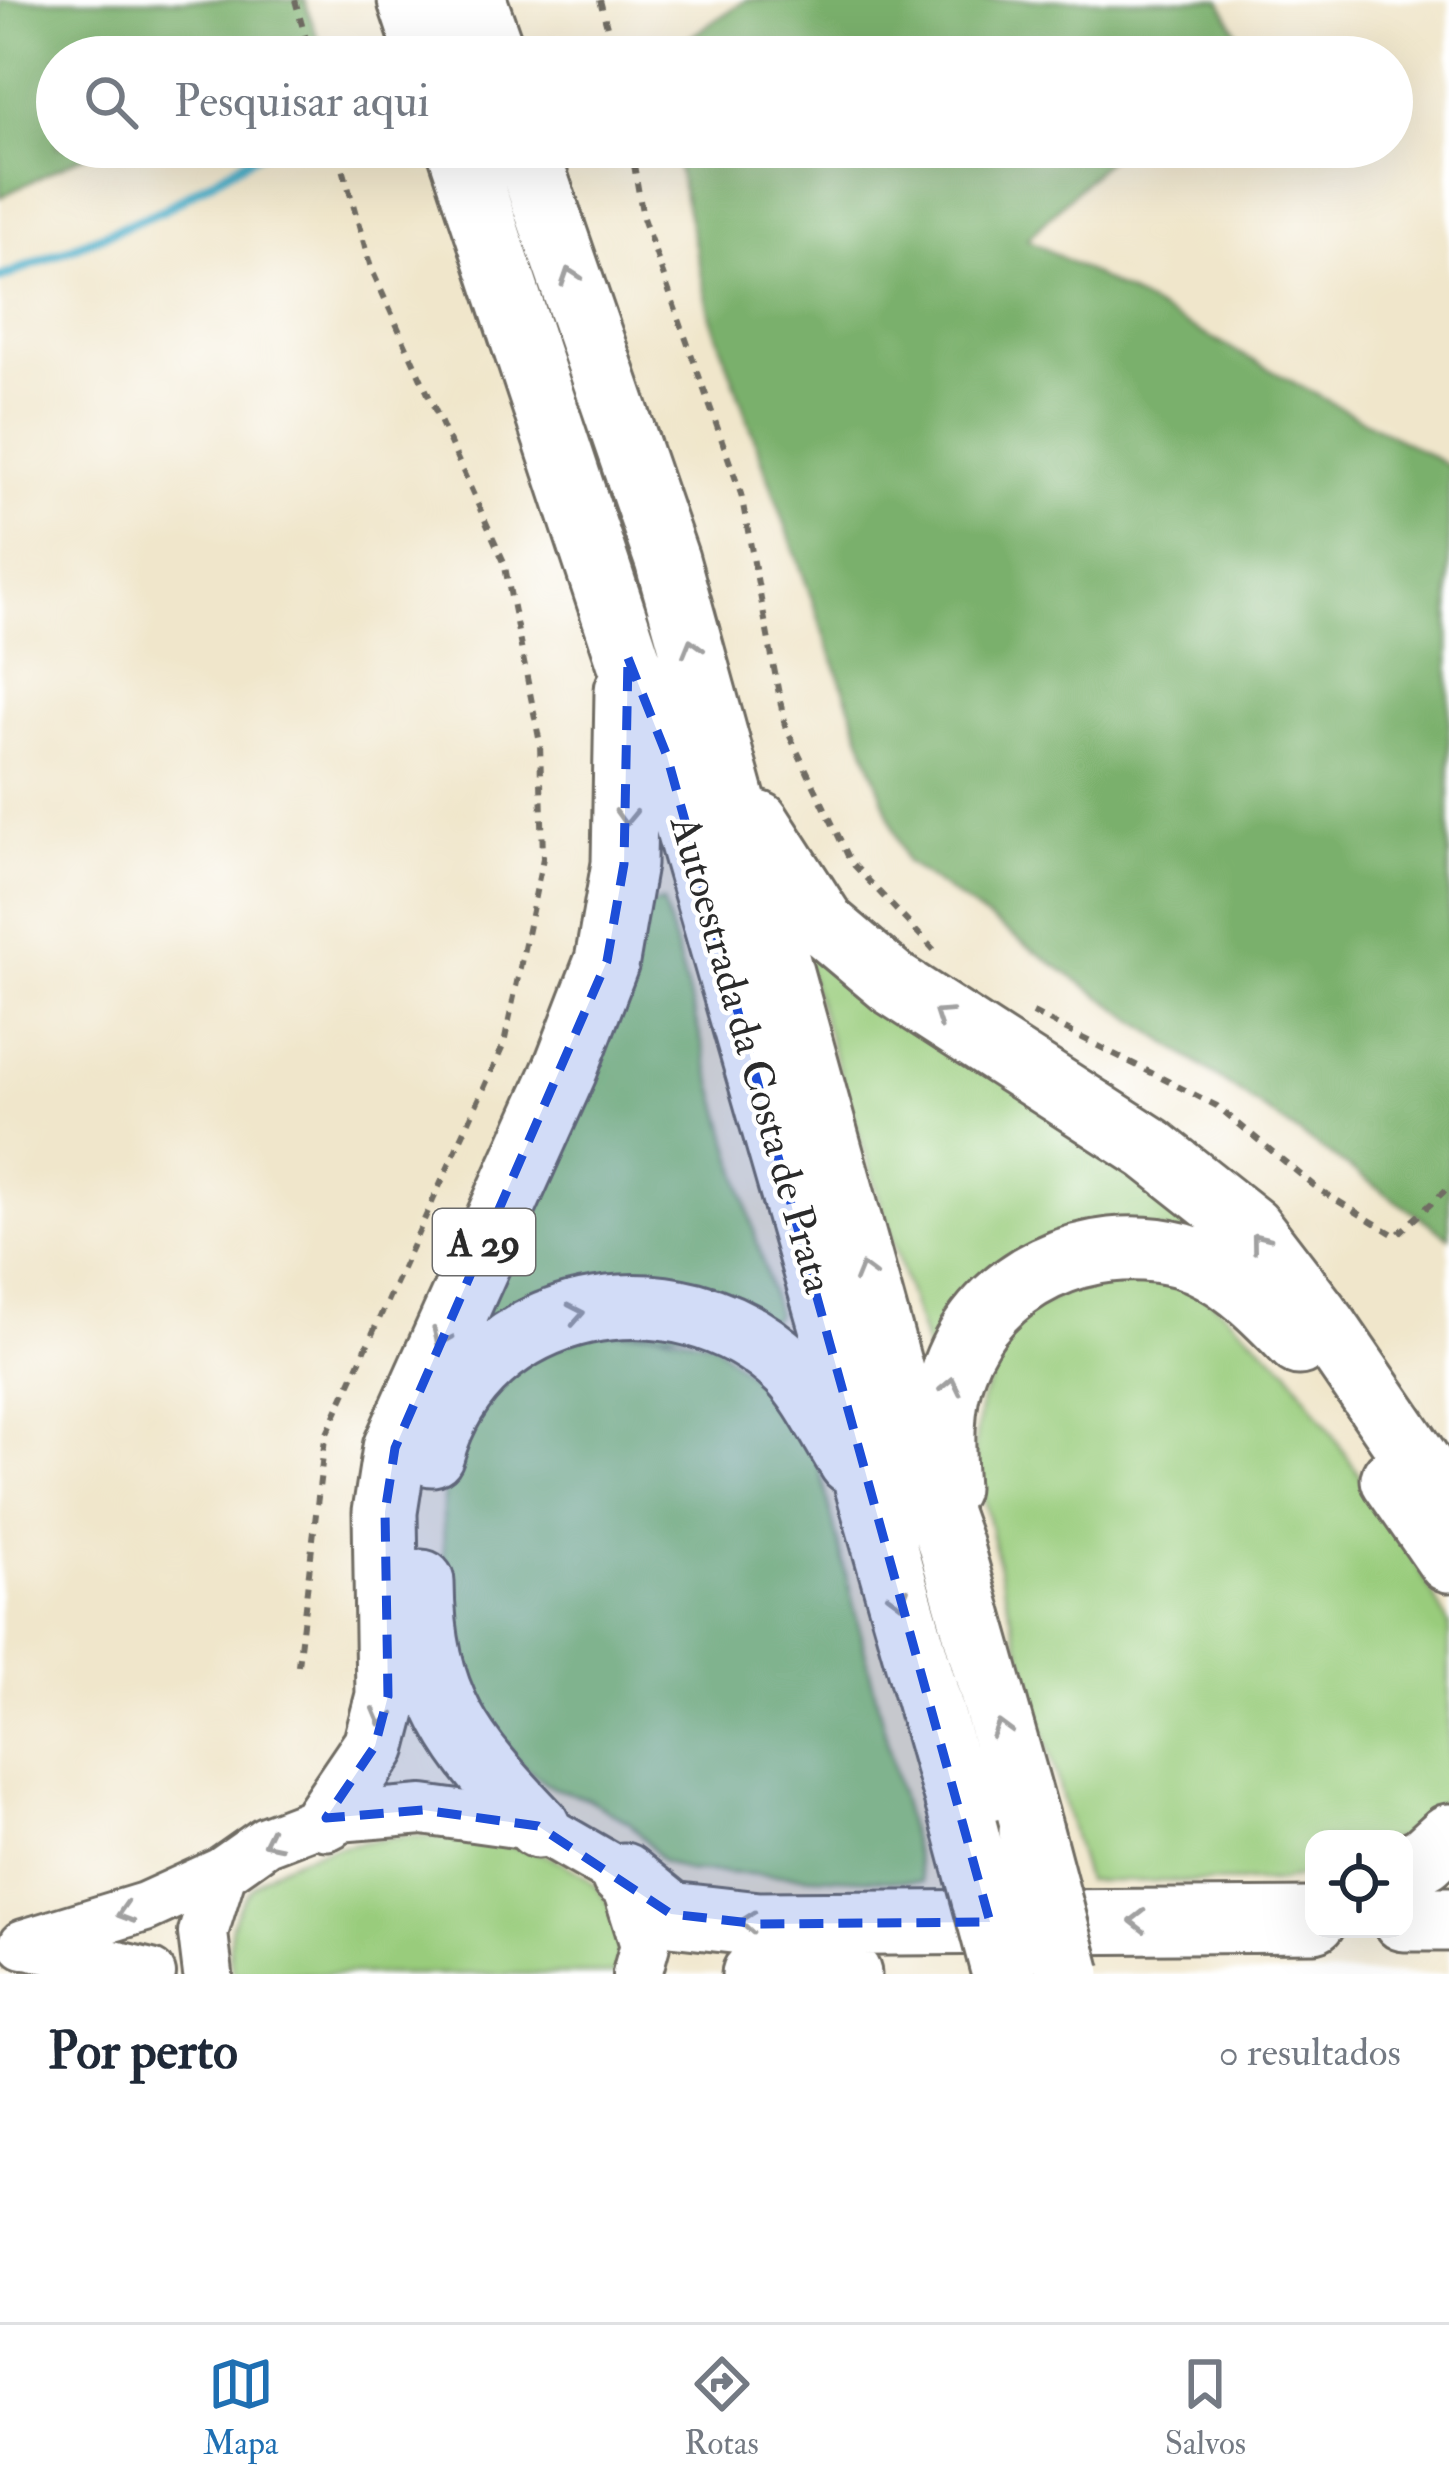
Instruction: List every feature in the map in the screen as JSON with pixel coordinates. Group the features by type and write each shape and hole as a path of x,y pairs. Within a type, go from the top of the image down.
{"highway":[{"path":"410,0 422,36"},
{"path":"474,0 487,36"},
{"name":"Autoestrada da Costa de Prata","path":"466,168 628,658 674,778 856,1413 867,1486 1004,1974"},
{"name":"Autoestrada da Costa de Prata","path":"532,168 668,560 901,1406 950,1544 1069,1974"},
{"name":"A 29","path":"326,1818 375,1746 388,1696 386,1512 394,1448 565,1070 607,961 624,864 628,658"},
{"path":"723,759 779,859 824,925 894,984 1150,1149 1250,1228 1326,1327 1449,1507"},
{"path":"950,1544 941,1438 954,1368 991,1305 1049,1264 1112,1248 1182,1256 1243,1287 1298,1342 1449,1560"},
{"name":"A 29","path":"538,1826 477,1762 467,1745 439,1696 423,1628 422,1493 441,1421 485,1361 556,1317 631,1304 701,1313 791,1370 867,1486"},
{"path":"1413,1864 1449,1836"},
{"path":"623,1876 671,1914 759,1924 1284,1920"},
{"path":"1413,1919 1449,1919"},
{"path":"754,1974 849,1974"}],"main road":[{"path":"12,1944 145,1907 222,1872 266,1840 326,1818 423,1810 538,1826 623,1876 645,1945 637,1974"},
{"path":"208,1974 203,1933 222,1872"},
{"path":"12,1944 151,1974"}],"path":[{"path":"295,0 305,36"},
{"path":"600,0 609,36"},
{"path":"298,1665 325,1438 503,1044 543,858 541,743 504,562 371,268 343,168"},
{"path":"635,168 643,218 741,494 785,726 851,862 942,958"},
{"path":"1018,1005 1217,1106 1318,1189 1396,1236 1449,1187"}],"highlighted area":[{"path":"628,658 667,756 990,1922 759,1924 671,1914 538,1826 423,1810 326,1818 375,1746 388,1696 385,1512 395,1448 607,961 624,864"}],"green space":[{"path":"0,0 304,0 317,36 36,36 36,168 59,168 0,197"},
{"path":"746,0 1220,0 1238,34 1236,36 692,36"},
{"path":"678,168 1099,168 1027,239 1449,466 1449,1237 906,862 711,317"},
{"path":"663,902 777,1314 764,1328 464,1338 637,907"},
{"path":"787,903 992,1072 1253,1262 1159,1229 929,1357"},
{"path":"1100,1276 1174,1283 1204,1294 1288,1369 1406,1544 1449,1625 1449,1792 1428,1819 1413,1830 1305,1830 1305,1875 1280,1882 1086,1881 1003,1587 974,1451 981,1401 1007,1339 1032,1309"},
{"path":"615,1325 712,1342 810,1429 922,1882 687,1871 662,1861 630,1823 586,1798 553,1788 523,1766 467,1700 445,1607 443,1508 448,1465 513,1364"},
{"path":"410,1836 527,1850 580,1873 601,1892 615,1918 617,1974 233,1974 230,1936 239,1906 257,1883 312,1854"}],"waterway":[{"path":"0,278 163,210 234,168"}]}
